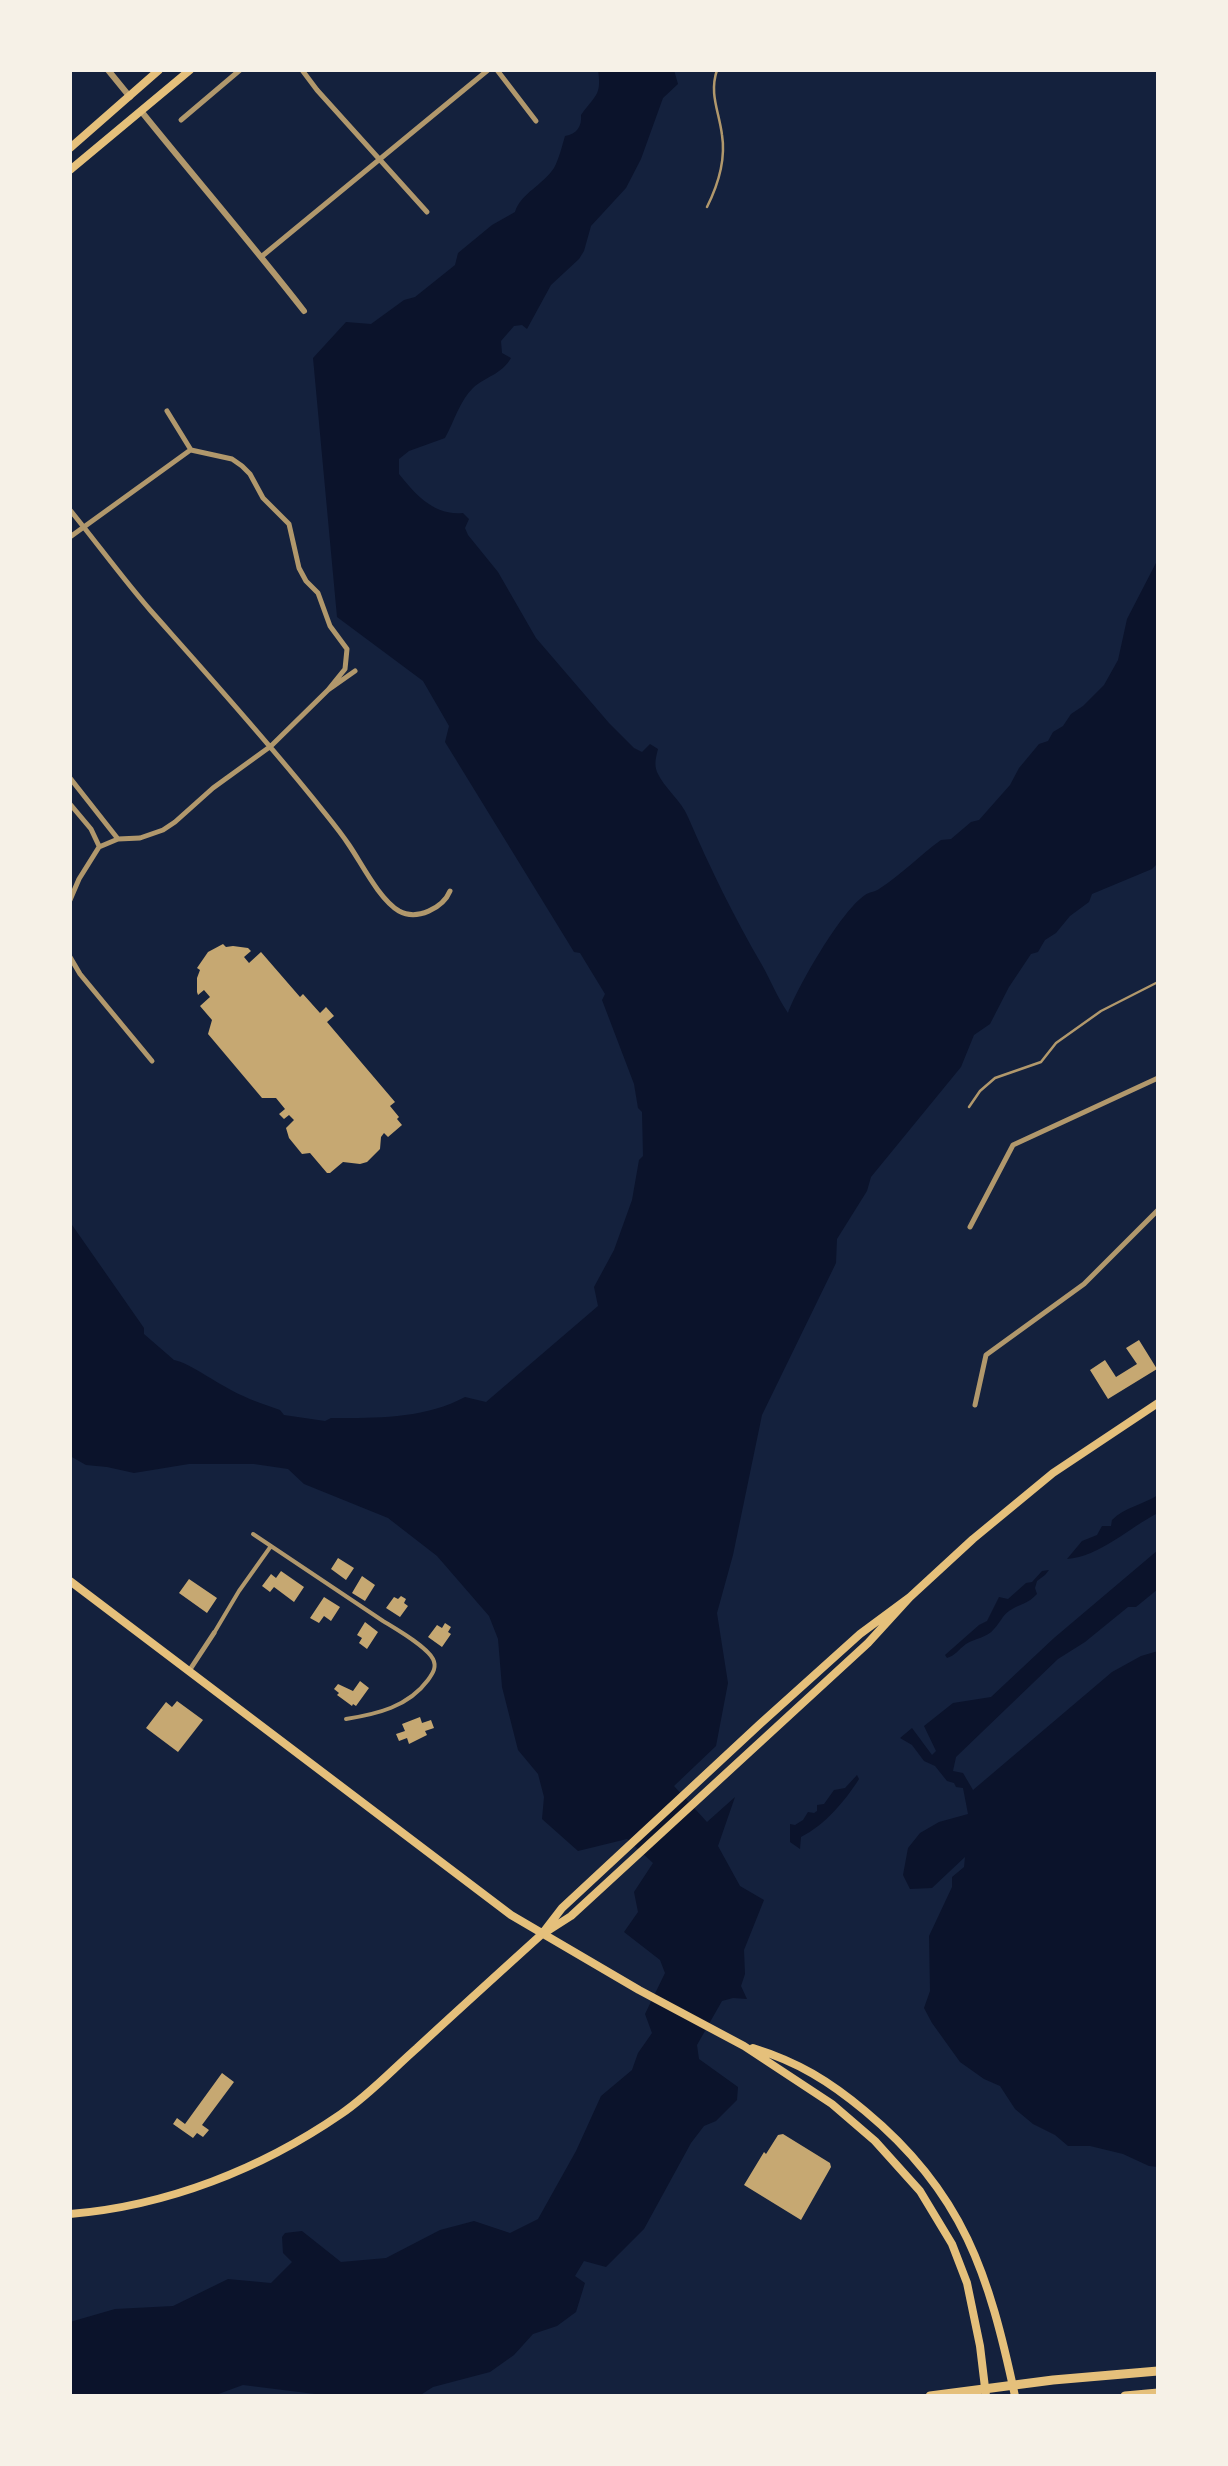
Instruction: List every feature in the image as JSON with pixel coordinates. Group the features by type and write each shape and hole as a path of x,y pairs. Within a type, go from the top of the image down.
{"main road":[{"path":"70,148 160,70"},
{"path":"70,170 190,70"},
{"path":"70,2214 181,2193 246,2167 344,2112 542,1934 562,1908 860,1634 910,1597 1033,1488 1158,1403"},
{"path":"70,1581 511,1915 744,2046 832,2104 875,2141 920,2191 952,2244 967,2284 985,2393"},
{"path":"542,1934 571,1916 768,1737 868,1643 910,1597"},
{"path":"744,2046 806,2068 846,2094 914,2155 952,2208 979,2264 1014,2391"},
{"path":"930,2396 1014,2391 1158,2371"},
{"path":"1125,2396 1158,2393"}],"street":[{"path":"108,70 130,97"},
{"path":"181,120 240,70"},
{"path":"302,70 427,212"},
{"path":"261,257 488,70"},
{"path":"497,70 536,121"},
{"path":"141,111 304,311"},
{"path":"70,900 78,879 99,847 162,830 271,746 345,669 347,650 330,626 318,593 299,568 290,524 262,498 242,466 190,450 167,411"},
{"path":"70,537 190,450"},
{"path":"70,510 150,610 271,746 347,842 386,900 398,910 416,914 429,912 446,901 450,891"},
{"path":"328,690 354,671"},
{"path":"70,778 118,839"},
{"path":"70,804 91,829 99,847"},
{"path":"70,957 152,1061"},
{"path":"970,1227 1013,1145 1158,1078"},
{"path":"975,1405 986,1356 1084,1284 1158,1210"},
{"path":"253,1534 402,1633 434,1661 432,1674 409,1698 387,1710 346,1720"},
{"path":"189,1671 270,1546"}],"lane":[{"path":"707,207 716,191 724,154 712,96 717,70"},
{"path":"970,1107 995,1078 1040,1062 1056,1043 1102,1011 1158,982"}],"water":[{"path":"598,70 674,70 678,84 663,98 626,188 591,226 579,259 551,285 527,329 514,326 501,341 502,353 511,358 507,364 468,393 445,438 409,451 399,459 399,474 426,502 443,511 463,513 469,519 465,528 468,535 498,572 536,638 634,748 642,752 650,744 658,749 657,772 685,811 732,911 788,1013 821,950 855,904 941,840 951,839 979,820 1039,744 1048,741 1104,685 1118,660 1127,619 1158,559 1158,863 1092,894 1089,902 1045,940 1038,952 1031,954 990,1024 974,1035 961,1067 871,1177 867,1191 837,1239 836,1263 762,1415 717,1613 728,1683 716,1746 674,1786 707,1822 735,1797 718,1846 740,1886 764,1900 744,1950 741,1986 747,1999 722,2001 697,2045 699,2059 738,2087 737,2100 716,2121 704,2126 691,2143 644,2229 606,2267 584,2261 575,2276 585,2283 576,2312 557,2326 533,2334 514,2355 490,2372 433,2387 419,2396 331,2396 243,2385 213,2396 70,2396 70,2322 115,2309 173,2306 228,2279 271,2283 292,2262 283,2253 285,2233 302,2231 341,2262 386,2258 440,2230 474,2221 510,2233 538,2219 601,2096 632,2070 652,2033 645,2014 665,1973 660,1960 624,1932 638,1912 634,1892 653,1863 627,1839 578,1851 542,1819 544,1797 538,1774 518,1750 502,1687 498,1639 489,1616 437,1556 388,1518 304,1484 288,1469 254,1464 189,1464 134,1473 86,1465 70,1456 70,1222 144,1328 144,1334 174,1360 284,1415 325,1421 416,1413 465,1397 486,1402 598,1306 594,1287 614,1250 643,1156 642,1112 634,1084 602,1000 605,994 580,953 574,952 445,742 449,726 423,681 337,617 313,358 346,322 371,324 404,300 415,297 455,265 458,253 515,212 554,168 565,136 578,129 581,115 598,90"},
{"path":"1158,1495 1158,1513 1091,1553 1067,1559 1082,1541 1097,1535 1102,1526 1111,1526 1122,1512"},
{"path":"1158,1550 1158,1589 1058,1659 956,1757 953,1771 963,1773 973,1790 1112,1672 1158,1651 1158,2167 1090,2146 1068,2146 1033,2124 1015,2109 1000,2086 960,2062 932,2023 924,2008 930,1991 929,1936 952,1887 952,1877 964,1867 965,1857 932,1888 910,1889 903,1875 908,1848 920,1833 939,1822 968,1814 963,1788 947,1781 900,1738 912,1728 932,1755 936,1751 924,1726 953,1703 991,1697"},
{"path":"1049,1570 1037,1581 1034,1597 1009,1611 988,1634 947,1658 945,1655 987,1621 999,1597 1008,1599 1042,1571"},
{"path":"857,1775 859,1779 834,1812 801,1837 800,1849 790,1842 790,1824 795,1825 808,1812 817,1811 817,1805 824,1804 834,1790 845,1788"}],"building":[{"path":"223,944 248,948 251,951 244,957 249,963 261,952 300,997 303,994 320,1013 326,1007 334,1016 327,1022 395,1102 390,1106 402,1125 388,1137 384,1133 380,1149 367,1162 343,1162 327,1173 310,1153 302,1154 286,1128 294,1120 279,1114 285,1109 276,1098 262,1098 208,1034 212,1020 200,1006 210,997 204,990 198,995 197,968 208,952"},
{"path":"1139,1340 1157,1369 1108,1399 1090,1370 1105,1360 1116,1377 1137,1364 1126,1348"},
{"path":"338,1558 354,1568 346,1580 331,1569"},
{"path":"281,1571 304,1587 294,1602 274,1587 270,1592 262,1586 271,1574 276,1578"},
{"path":"362,1576 375,1585 365,1601 352,1593"},
{"path":"189,1579 217,1598 207,1613 179,1593"},
{"path":"401,1596 408,1606 400,1617 386,1608 394,1597"},
{"path":"324,1597 340,1607 331,1621 324,1616 319,1623 310,1618"},
{"path":"365,1622 378,1632 367,1649 359,1643 362,1638 357,1635"},
{"path":"445,1623 451,1627 451,1634 442,1647 428,1637 437,1625 442,1628"},
{"path":"360,1681 369,1688 356,1706 334,1689 338,1684 353,1691"},
{"path":"177,1701 203,1720 178,1752 146,1728 166,1702 172,1707"},
{"path":"420,1717 422,1723 431,1720 434,1728 409,1744 407,1738 399,1741 396,1734 405,1731 402,1724"},
{"path":"222,2073 234,2082 202,2125 209,2130 203,2137 197,2133 193,2138 173,2124 177,2118 185,2124"},
{"path":"783,2134 831,2167 801,2220 744,2185 764,2152"}]}
